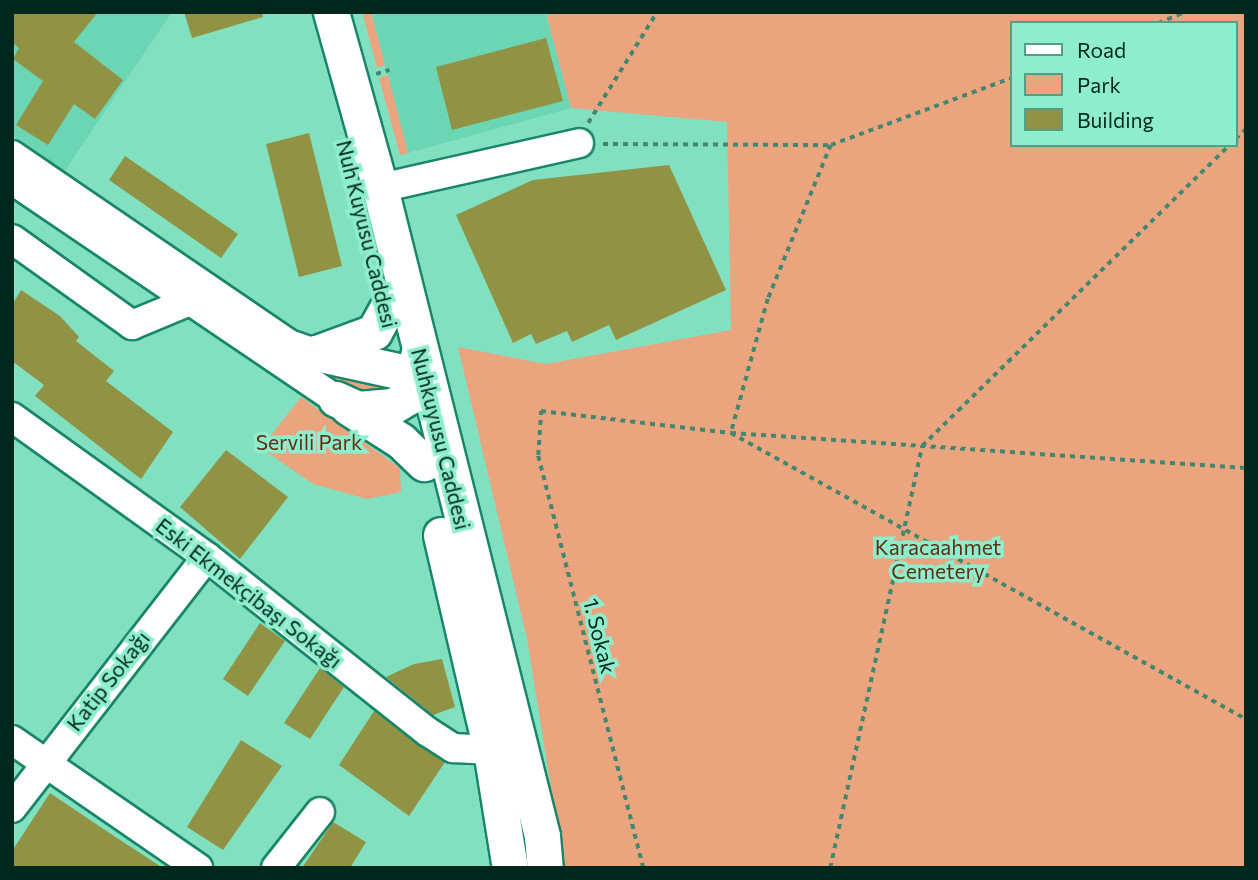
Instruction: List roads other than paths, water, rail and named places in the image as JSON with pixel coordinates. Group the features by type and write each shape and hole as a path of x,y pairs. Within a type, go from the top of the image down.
{"main road":[{"name":"Nuh Kuyusu Caddesi","path":"309,12 387,309 415,377 424,463 492,750 510,868"},
{"name":"Nuhkuyusu Caddesi","path":"331,12 380,188 415,377 542,836 545,868"},
{"path":"351,169 380,188 366,223"},
{"path":"316,353 374,332 387,309"},
{"path":"316,353 415,377 388,408 369,410 336,400"},
{"path":"336,400 401,441 424,463"}],"street":[{"path":"380,188 579,143"},
{"path":"12,155 289,344 316,353"},
{"path":"12,180 336,400"},
{"path":"12,239 132,325 190,301"},
{"name":"Eski Ekmekçibaşı Sokağı","path":"12,418 207,556 428,732 453,748 492,750"},
{"name":"Katip Sokağı","path":"12,808 207,556"},
{"path":"12,740 198,868"},
{"path":"276,868 320,812"}],"park label":[{"name":"Servili Park","path":"309,442"},
{"name":"Karacaahmet Cemetery","path":"938,559"}]}
